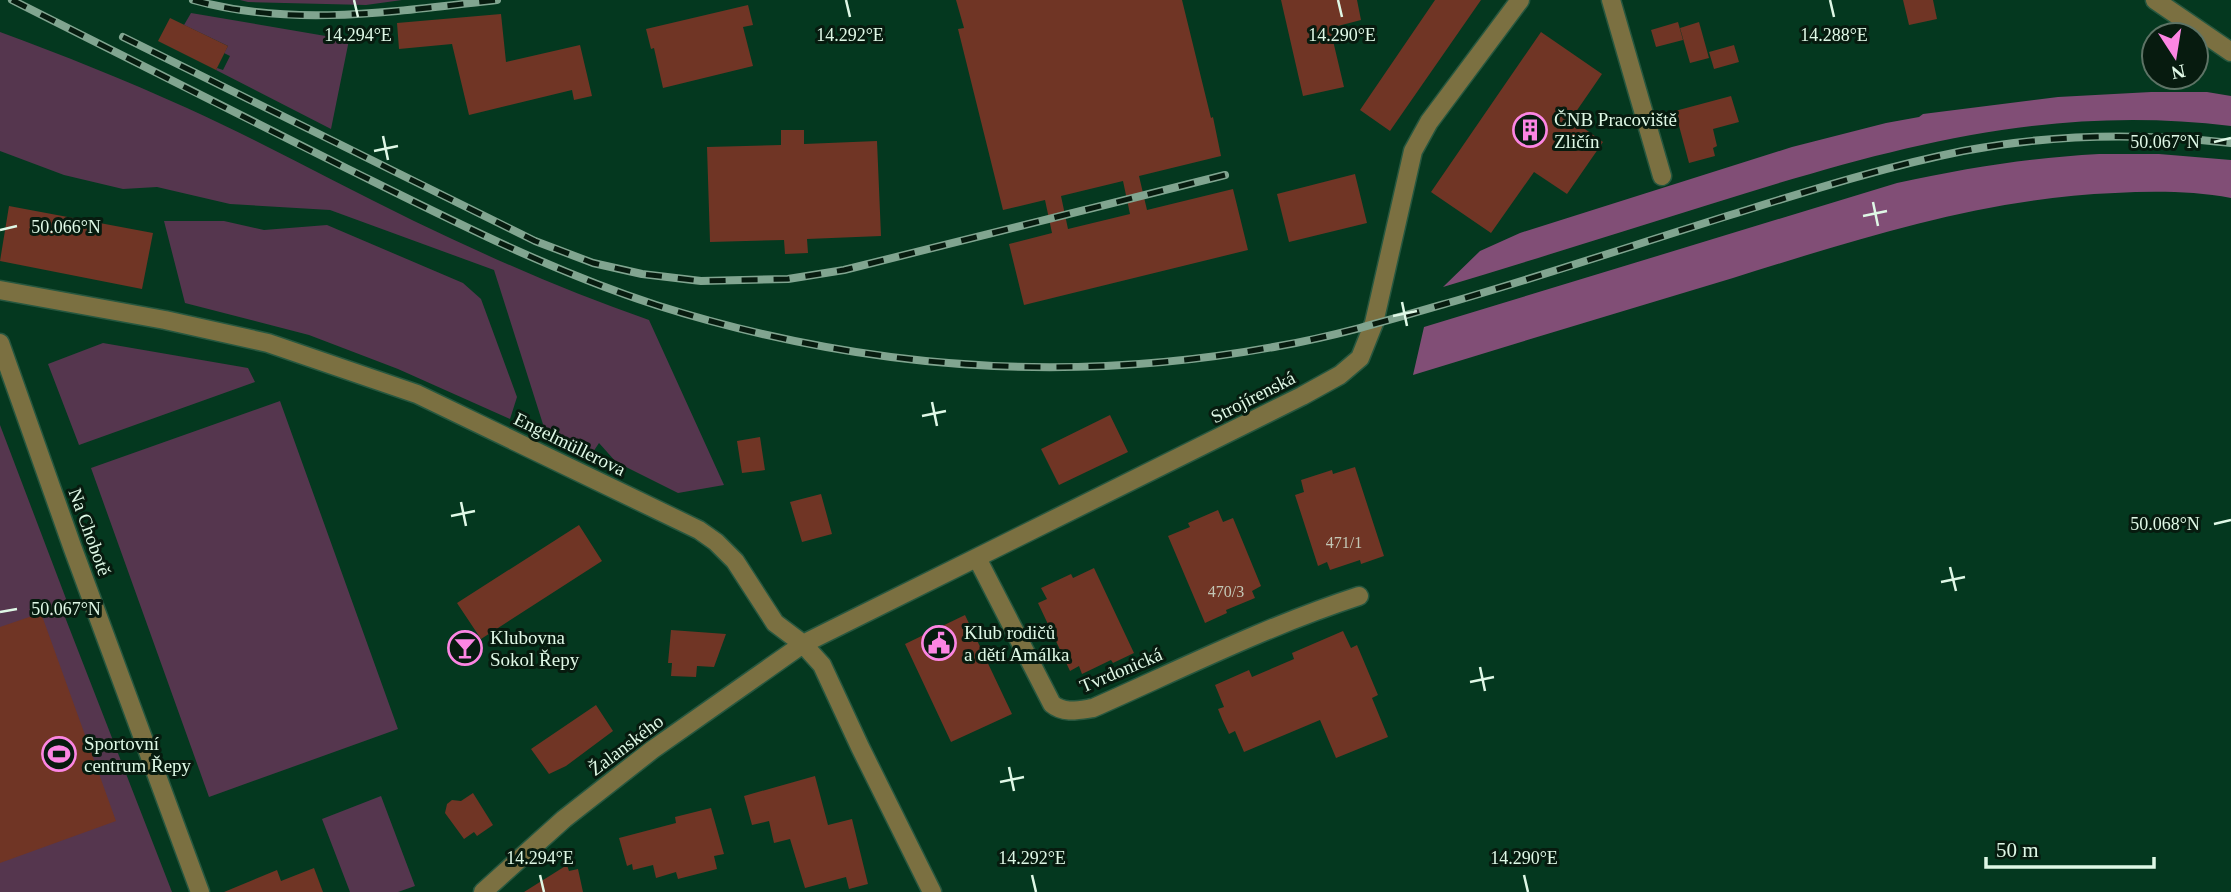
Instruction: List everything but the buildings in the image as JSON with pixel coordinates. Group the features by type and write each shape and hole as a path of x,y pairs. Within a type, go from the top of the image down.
{"street":[{"name":"Strojírenská","path":"803,644 1302,396 1340,375 1355,363 1363,353 1374,323 1413,151 1429,122 1520,0"},
{"path":"1611,0 1662,176"},
{"path":"2155,0 2231,52"},
{"name":"Engelmüllerova","path":"0,290 165,320 268,344 417,394 699,530 735,561 775,622 803,644 822,665 932,892"},
{"name":"Na Chobotě","path":"0,343 82,575 200,892"},
{"name":"Tvrdonická","path":"977,558 1052,704 1063,710 1093,708 1303,614 1359,596"},
{"name":"Žalanského","path":"483,892 564,819 652,750 803,644"}],"shaded area":[{"path":"240,0 402,0 366,5"},
{"path":"191,13 349,40 331,129 216,70 223,70 230,56 224,53 228,46 184,25"},
{"path":"0,32 164,98 472,248 559,286 649,320 724,485 678,493 616,462 599,443 591,455 548,440 494,270 330,210 230,204 157,187 123,189 64,175 0,151"},
{"path":"2207,92 2231,96 2231,126 2162,120 2096,121 2031,126 1967,136 1840,165 1443,287 1480,251 1520,233 1792,147 1923,114 2058,97"},
{"path":"2099,154 2159,154 2231,160 2231,198 2173,192 2115,193 2066,196 1969,212 1874,235 1413,375 1424,327 1897,183 1997,164"},
{"path":"164,221 224,221 264,230 327,225 463,283 481,299 517,397 510,419 398,369 309,335 185,303"},
{"path":"103,343 248,368 255,382 79,445 48,364"},
{"path":"280,401 398,729 209,797 91,468"},
{"name":"Sportovní centrum Řepy","path":"0,425 68,604 65,617 172,892 0,892"},
{"path":"381,796 415,886 398,892 350,892 322,819"}],"railway":[{"path":"12,0 460,224 576,276 656,305 732,327 809,344 965,364 1043,367 1122,365 1200,358 1300,342 1483,293 1844,181 1996,145 2097,137 2231,143"},
{"path":"193,0 230,8 307,15 345,15 497,0"},
{"path":"123,37 535,241 593,263 642,274 701,281 788,279 844,270 1225,175"}],"place":[{"name":"ČNB Pracoviště Zličín","path":"1530,130"},
{"name":"Klub rodičů a dětí Amálka","path":"939,643"},
{"name":"Klubovna Sokol Řepy","path":"465,648"},
{"name":"Sportovní centrum Řepy","path":"59,754"}]}
